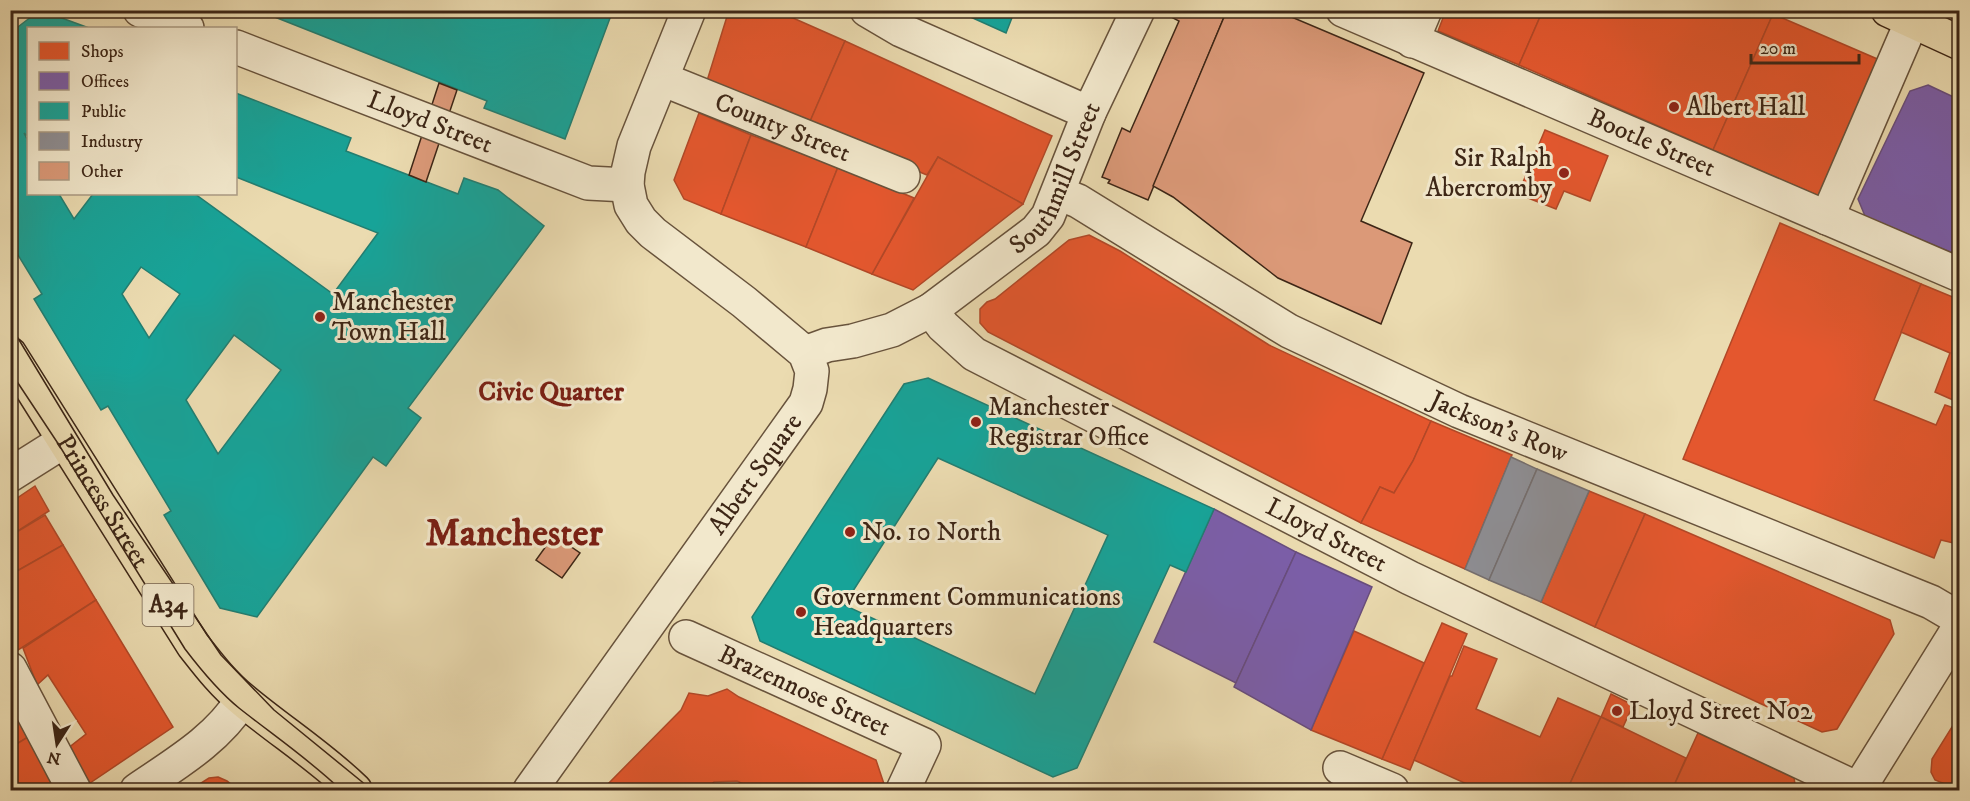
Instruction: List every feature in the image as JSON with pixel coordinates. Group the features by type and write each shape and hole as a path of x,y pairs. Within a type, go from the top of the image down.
{"main road":[{"path":"1900,16 1959,43"},
{"name":"Princess Street","path":"10,354 193,645 227,686 242,700 321,759 355,790"}],"street":[{"path":"141,10 184,27"},
{"path":"689,10 633,146 627,185 631,205 641,221 653,233 744,302 806,353 827,345 854,341 892,330 931,310"},
{"path":"867,10 901,30 1089,113"},
{"name":"Southmill Street","path":"931,310 1036,231 1048,216 1089,113 1138,10"},
{"name":"Bootle Street","path":"1343,10 1959,275"},
{"path":"1412,41 1425,10"},
{"path":"1827,218 1900,16"},
{"name":"Lloyd Street","path":"237,47 588,183 627,185"},
{"name":"County Street","path":"662,79 903,176"},
{"name":"Jackson's Row","path":"1058,193 1078,201 1243,304 1299,336 1459,411 1931,602 1959,619"},
{"name":"Lloyd Street","path":"931,310 943,326 974,354 1410,578 1859,790"},
{"name":"Albert Square","path":"530,790 806,403 812,371 806,353"},
{"path":"10,475 64,441"},
{"path":"1859,790 1959,626"},
{"name":"Brazennose Street","path":"686,637 924,745 903,790"},
{"path":"10,669 74,790"},
{"path":"137,790 204,744 224,724 242,700"},
{"path":"1340,768 1392,790"}],"building: Shops":[{"path":"729,10 775,10 845,41 808,126 706,84"},
{"path":"1446,10 1543,10 1519,65 1438,31"},
{"name":"Albert Hall","path":"1543,10 1765,10 1773,14 1713,150 1519,65"},
{"path":"1773,14 1882,61 1824,198 1713,150"},
{"path":"845,41 1052,136 1023,204 938,157 927,175 808,126"},
{"path":"699,113 751,135 721,214 684,199 674,180"},
{"name":"Sir Ralph Abercromby","path":"1545,130 1608,156 1590,201 1564,191 1556,209 1518,194"},
{"path":"751,135 838,167 806,247 721,214"},
{"path":"938,157 1023,204 913,290 872,274"},
{"path":"838,167 914,198 872,274 806,247"},
{"path":"1780,223 1921,284 1874,400 1936,425 1945,405 1960,410 1960,532 1953,543 1941,540 1934,558 1683,459"},
{"path":"1089,235 1120,251 1269,345 1431,421 1413,461 1394,493 1380,487 1361,523 988,332 980,323 980,309 987,302 995,299 1069,240"},
{"path":"1921,284 1960,300 1960,403 1935,392 1950,353 1901,332"},
{"path":"1431,421 1512,455 1465,569 1361,523 1380,487 1394,493 1413,461"},
{"path":"10,436 23,456 10,467"},
{"path":"35,486 49,511 10,536 10,503"},
{"path":"1589,491 1645,514 1595,627 1541,602"},
{"path":"1645,514 1890,620 1894,634 1837,729 1822,732 1595,627"},
{"path":"45,515 63,545 10,575 10,536"},
{"path":"63,545 96,600 12,654 10,575"},
{"path":"96,600 173,727 90,783 67,749 86,734 48,675 37,685 23,648"},
{"path":"1442,623 1467,634 1410,770 1382,759"},
{"path":"1354,631 1424,663 1382,759 1311,730"},
{"path":"1464,646 1497,659 1476,709 1540,737 1558,698 1601,717 1567,790 1480,790 1414,760"},
{"path":"727,689 739,697 876,760 885,787 883,790 756,790 737,781 714,782 705,790 602,790 681,710 689,693 708,696"},
{"name":"Lloyd Street No2","path":"1611,694 1633,705 1623,727 1601,717"},
{"path":"10,698 28,737 10,748"},
{"path":"1960,714 1960,790 1935,780 1931,772 1932,759"},
{"path":"1601,717 1686,758 1672,790 1567,790"},
{"path":"1698,733 1794,778 1796,790 1672,790"},
{"path":"28,737 61,790 10,790 10,748"},
{"path":"218,777 238,790 190,790 209,778"}],"building: Offices":[{"path":"1928,85 1960,100 1960,256 1865,216 1858,199 1910,91"},
{"path":"1214,509 1296,552 1236,683 1154,642"},
{"path":"1296,552 1372,587 1311,730 1234,687"}],"building: Public":[{"name":"Manchester Town Hall","path":"40,10 86,27 27,27 27,135 24,133 27,139 27,195 60,195 74,219 92,195 196,195 333,294 378,233 237,177 237,93 351,138 346,151 458,194 464,178 498,190 544,226 408,408 421,418 386,466 373,457 257,617 220,608 164,515 171,511 108,406 101,410 34,299 42,294 10,242 10,33","holes":["141,267 180,294 149,338 122,294","234,335 281,370 218,454 186,400"]},
{"path":"257,10 613,10 565,139 484,108 487,101"},
{"path":"955,10 1015,10 1006,33"},
{"path":"928,378 1214,509 1186,572 1170,565 1077,768 1053,777 760,641 752,617 904,384","holes":["938,458 1108,535 1035,694 844,605"]}],"building: Industry":[{"path":"1511,457 1537,469 1489,580 1465,569"},
{"path":"1537,469 1589,491 1541,602 1489,580"}],"building: Other":[{"path":"1174,10 1227,10 1148,200 1108,183 1110,180 1102,177 1122,128 1130,132 1179,21 1171,17"},
{"path":"1227,10 1275,10 1424,73 1361,221 1412,243 1381,324 1278,278 1173,197 1153,186"},
{"path":"439,83 457,90 426,182 409,175"},
{"path":"554,535 580,553 562,578 536,560"}],"tram line":[{"path":"10,325 113,495 221,655 274,710 372,790"},
{"path":"10,371 59,445 191,657 231,701 341,790"}],"place":[{"name":"Albert Hall","path":"1674,107"},
{"name":"Sir Ralph Abercromby","path":"1564,173"},
{"name":"Manchester Town Hall","path":"320,317"},
{"name":"Manchester Registrar Office","path":"976,422"},
{"name":"No. 10 North","path":"850,532"},
{"name":"Government Communications Headquarters","path":"801,612"},
{"name":"Lloyd Street No2","path":"1617,711"}],"district":[{"name":"Civic Quarter","path":"551,392"},
{"name":"Manchester","path":"514,534"}]}
